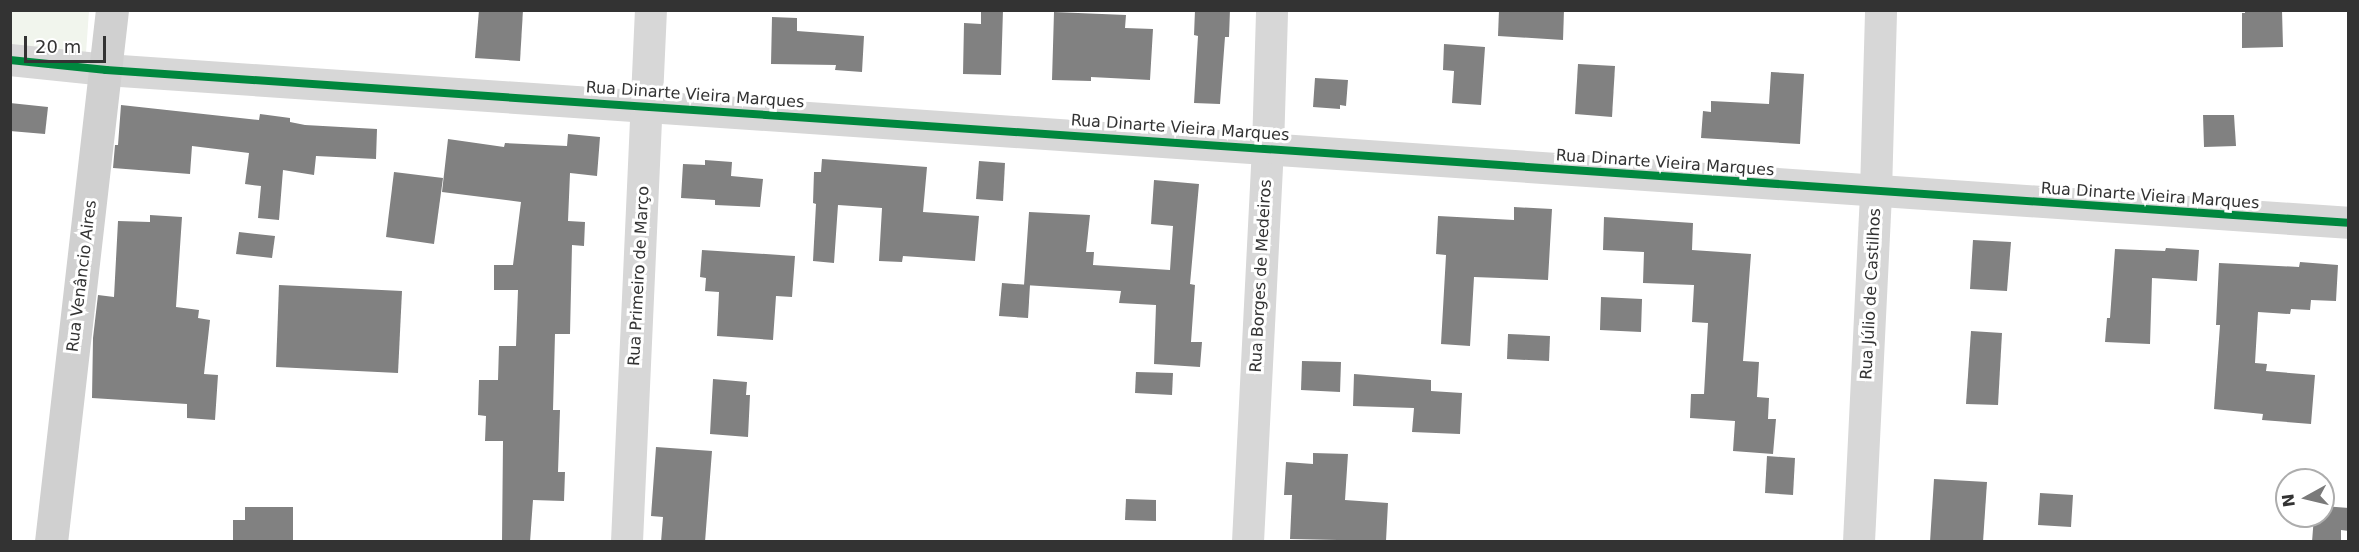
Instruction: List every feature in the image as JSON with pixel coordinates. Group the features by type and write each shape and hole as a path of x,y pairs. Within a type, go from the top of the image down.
{"street":[{"name":"Rua Venâncio Aires","path":"51,542 112,10"},
{"name":"Rua Primeiro de Março","path":"627,542 651,10"},
{"name":"Rua Borges de Medeiros","path":"1248,542 1268,148 1272,10"},
{"name":"Rua Júlio de Castilhos","path":"1859,542 1876,192 1881,10"},
{"name":"Rua Dinarte Vieira Marques","path":"10,60 106,70 646,105 2349,223"}],"shaded area":[{"path":"10,11 89,11 86,53 11,45"}],"building":[{"path":"479,10 523,10 520,61 475,58"},
{"path":"981,10 1003,10 1001,75 963,74 964,23 981,24"},
{"path":"1195,10 1230,10 1229,37 1225,37 1220,104 1194,103 1198,36 1194,35"},
{"path":"1499,10 1564,10 1563,40 1498,36"},
{"path":"2245,10 2282,10 2283,47 2242,48 2242,13 2245,13"},
{"path":"1054,12 1126,15 1125,28 1153,29 1150,80 1091,77 1091,81 1052,80"},
{"path":"772,17 797,18 797,31 864,36 862,72 835,70 836,65 771,64"},
{"path":"1444,44 1485,47 1481,105 1452,103 1454,71 1443,70"},
{"path":"1578,64 1615,66 1612,117 1575,114"},
{"path":"1771,72 1804,74 1800,144 1701,138 1703,111 1711,112 1711,101 1769,104"},
{"path":"1315,78 1348,80 1346,106 1340,105 1340,109 1313,107"},
{"path":"10,103 48,107 45,134 10,131"},
{"path":"121,105 259,120 260,114 290,118 290,122 305,125 377,129 376,159 316,156 314,175 283,170 279,220 258,218 261,186 245,184 249,153 192,146 190,174 113,168 115,145 118,145"},
{"path":"2203,115 2234,115 2236,146 2204,147"},
{"path":"568,134 600,137 597,176 570,173 568,221 585,222 584,246 572,245 570,334 555,334 553,410 560,410 558,472 565,472 564,501 533,500 530,542 502,542 503,441 485,441 486,416 478,415 479,380 498,380 499,346 516,346 518,290 494,290 494,265 513,265 521,202 442,192 448,139 504,147 505,143 567,146"},
{"path":"822,159 927,167 923,212 979,216 975,261 903,256 902,262 879,261 882,208 838,205 834,263 813,261 816,204 813,203 814,172 821,172"},
{"path":"705,160 732,162 731,176 763,179 760,207 715,205 715,200 681,198 683,164 705,165"},
{"path":"979,161 1005,163 1003,201 976,199"},
{"path":"394,172 443,178 434,244 386,237"},
{"path":"1154,180 1199,184 1190,284 1195,285 1191,342 1202,342 1200,367 1154,364 1156,305 1119,303 1121,291 1024,285 1029,212 1090,215 1086,252 1094,252 1093,265 1170,270 1173,226 1151,224"},
{"path":"1514,207 1552,209 1548,280 1474,277 1470,346 1441,344 1446,255 1436,254 1438,216 1514,220"},
{"path":"150,215 182,217 176,307 199,310 198,318 210,320 204,374 218,375 215,420 187,418 187,404 92,398 93,338 98,295 114,297 118,221 150,222"},
{"path":"1604,217 1693,223 1692,250 1751,254 1743,361 1759,362 1757,397 1769,398 1768,419 1776,419 1773,454 1733,451 1735,421 1690,418 1691,394 1704,394 1708,323 1692,322 1694,285 1643,283 1644,252 1603,250"},
{"path":"239,232 275,236 272,258 236,254"},
{"path":"1973,240 2011,242 2007,291 1970,289"},
{"path":"2166,248 2199,250 2197,281 2152,278 2150,344 2105,342 2107,318 2110,318 2115,249 2165,251"},
{"path":"702,250 795,256 792,297 776,296 773,340 717,336 719,292 705,291 706,278 700,277"},
{"path":"2300,262 2338,265 2336,301 2311,300 2310,310 2291,309 2290,314 2258,312 2255,363 2267,364 2266,371 2315,375 2311,424 2262,420 2263,414 2214,409 2220,325 2216,325 2219,263 2299,267"},
{"path":"1002,283 1030,285 1028,318 999,316"},
{"path":"279,285 402,291 398,373 276,367"},
{"path":"1601,297 1642,299 1641,332 1600,330"},
{"path":"1971,331 2002,333 1998,405 1966,404"},
{"path":"1508,334 1550,336 1549,361 1507,359"},
{"path":"1302,361 1341,362 1340,392 1301,390"},
{"path":"1136,372 1173,373 1172,395 1135,393"},
{"path":"1354,374 1431,380 1431,391 1462,393 1460,434 1412,432 1414,408 1353,406"},
{"path":"713,379 747,382 746,395 750,395 748,437 710,434"},
{"path":"656,447 712,451 705,542 661,542 663,517 651,516"},
{"path":"1313,453 1348,454 1345,500 1388,503 1386,541 1290,539 1292,495 1284,495 1286,462 1313,464"},
{"path":"1767,456 1795,458 1793,495 1765,493"},
{"path":"1934,479 1987,482 1983,542 1930,542"},
{"path":"2040,493 2073,495 2071,527 2038,525"},
{"path":"1126,499 1156,500 1156,521 1125,520"},
{"path":"245,507 293,507 293,542 233,542 233,520 245,520"},
{"path":"2335,507 2349,508 2349,531 2341,530 2341,542 2312,542 2313,528 2335,528"}],"cycle path":[{"path":"10,60 106,70 2348,223"}]}
